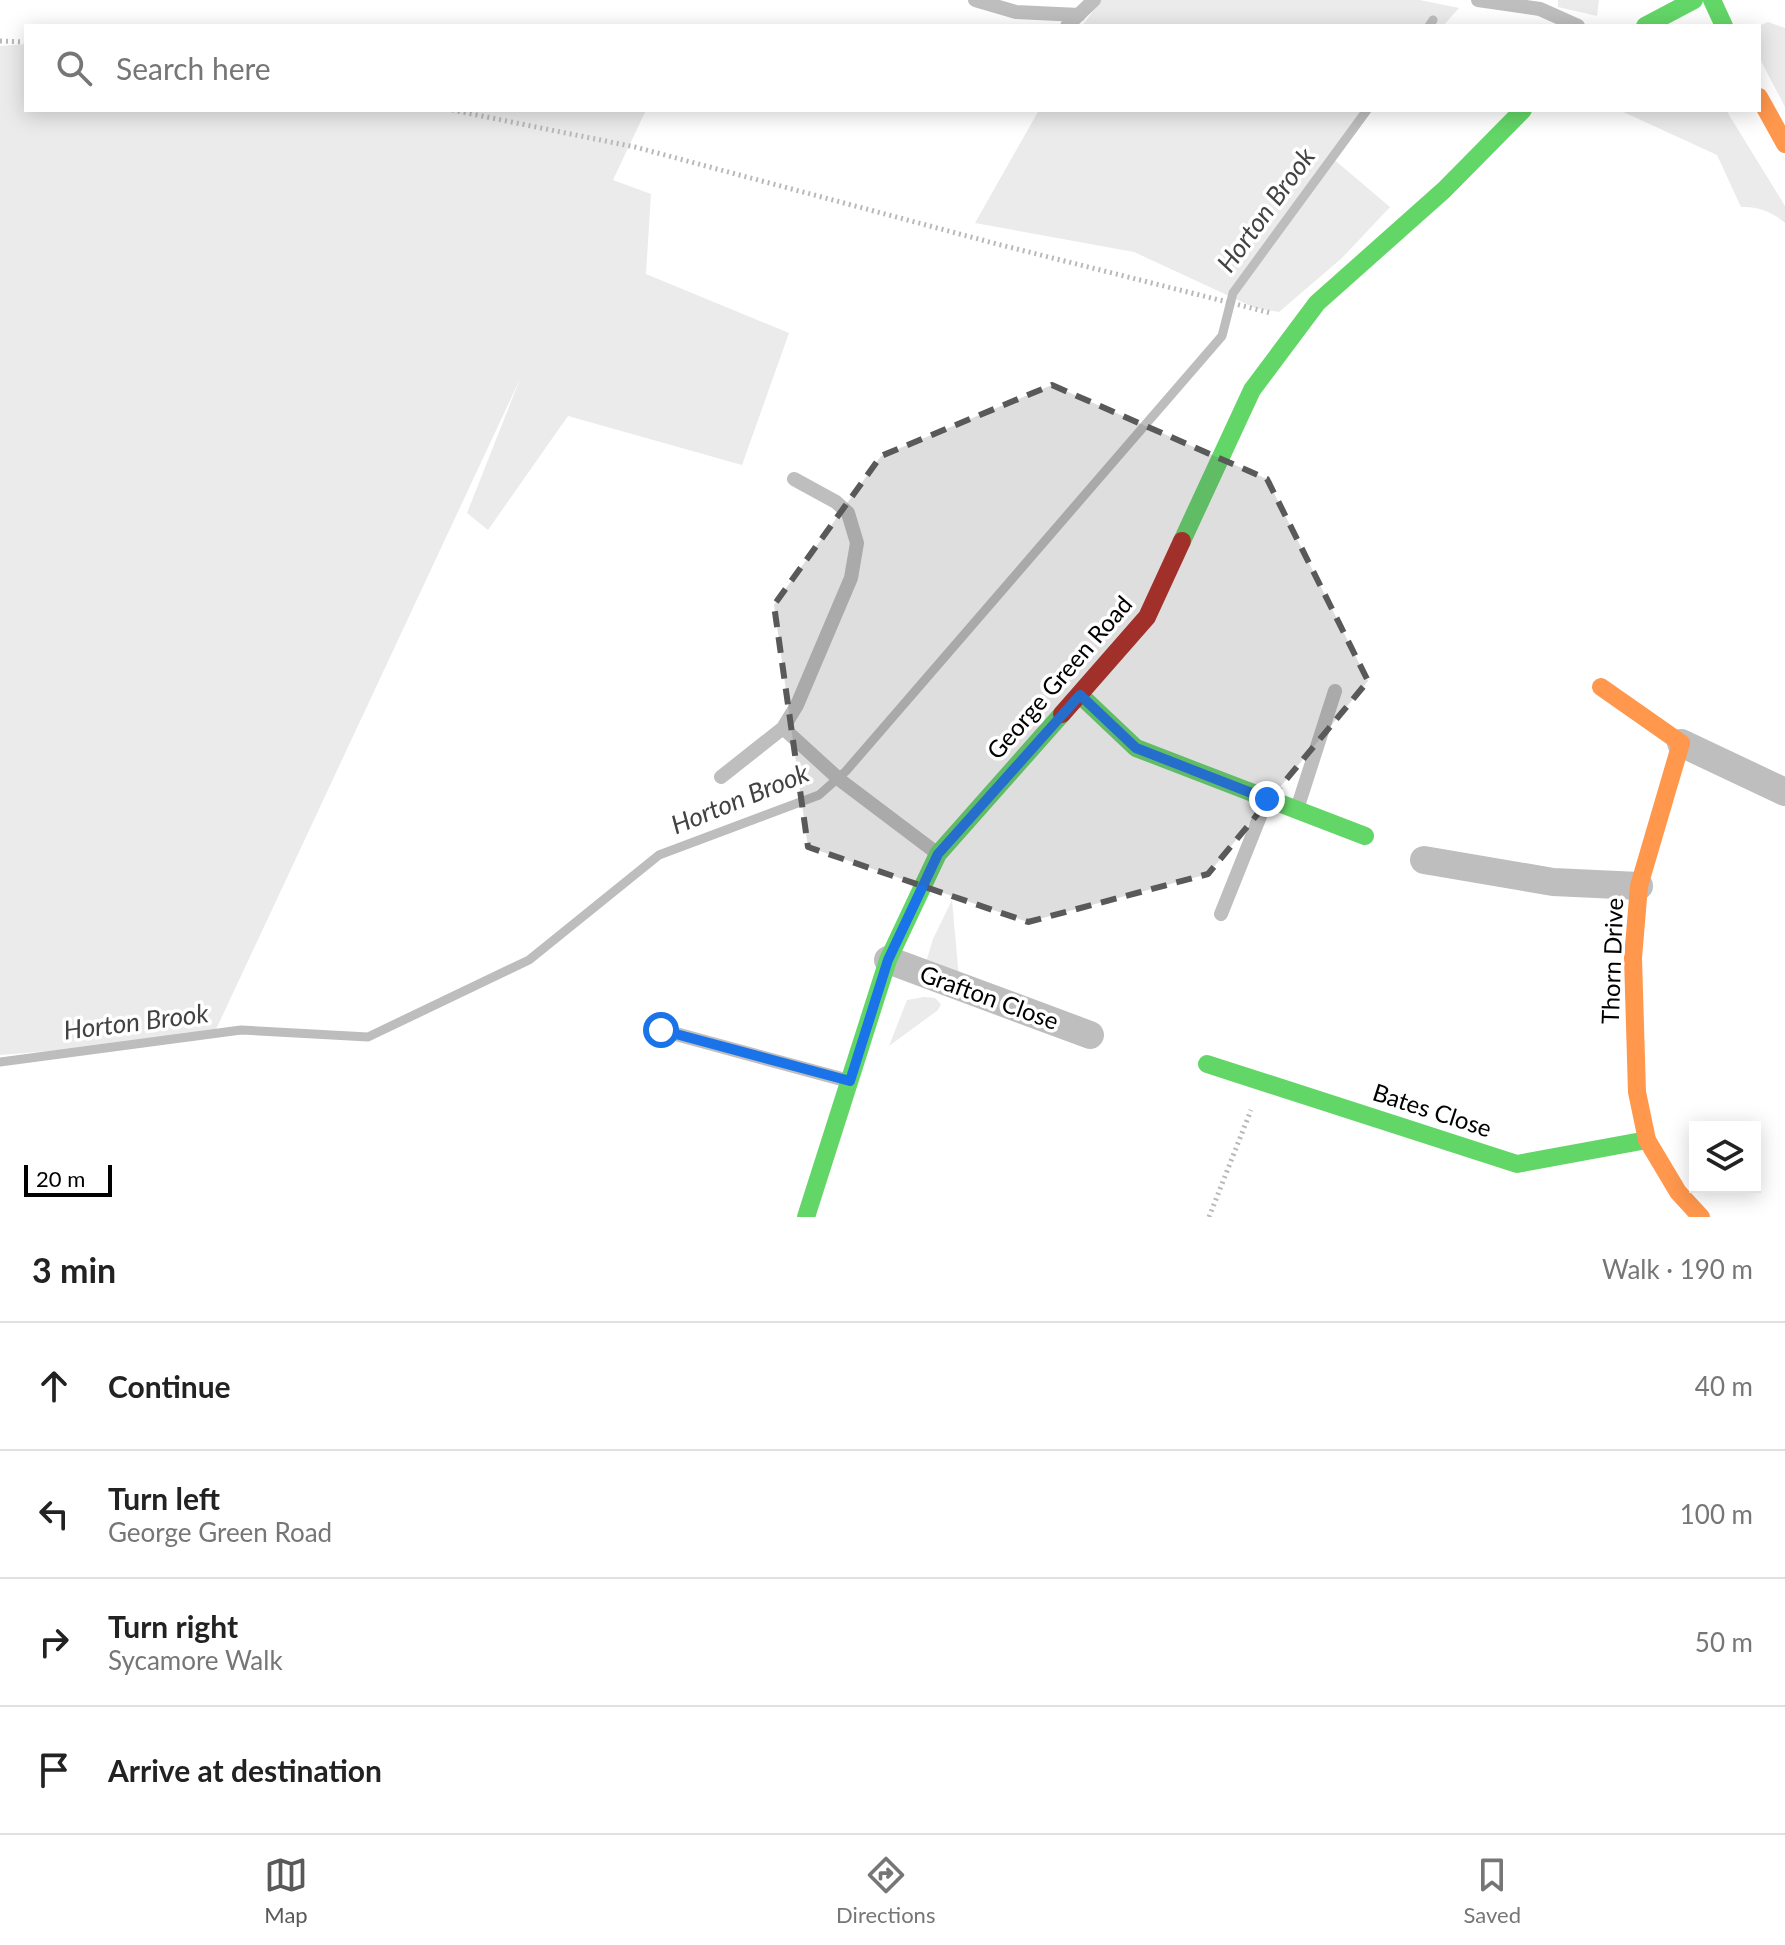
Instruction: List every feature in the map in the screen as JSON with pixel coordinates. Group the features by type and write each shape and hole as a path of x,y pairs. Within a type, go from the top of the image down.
{"street":[{"path":"1635,22 1694,0"},
{"path":"1712,0 1723,24"},
{"path":"1761,103 1785,144"},
{"name":"George Green Road","path":"806,1217 888,960 938,854 1147,617 1252,390 1317,303 1444,190 1521,112"},
{"path":"1601,687 1681,743 1785,792"},
{"path":"1080,695 1136,748 1365,836"},
{"name":"Thorn Drive","path":"1681,743 1639,886 1633,958 1637,1092 1647,1140 1678,1192 1701,1217"},
{"path":"1424,860 1553,882 1639,886"},
{"name":"Grafton Close","path":"888,960 1090,1035"},
{"name":"Bates Close","path":"1207,1064 1517,1164 1647,1140"}],"lane":[{"path":"975,0 1016,12 1079,15"},
{"path":"1069,24 1094,0"},
{"path":"1478,0 1540,9 1574,24"},
{"path":"721,777 783,728 797,705 851,578 857,543 848,513 836,502 794,479"},
{"path":"1297,810 1335,691"},
{"path":"783,728 840,780 938,854"},
{"path":"1221,914 1267,799"},
{"path":"661,1030 850,1081"}],"path":[{"path":"0,41 24,42"},
{"path":"462,112 635,147 1012,248 1303,321"},
{"path":"1209,1217 1263,1082"}],"highlighted area":[{"path":"1052,385 1267,479 1368,681 1208,874 1028,922 808,847 774,605 881,456"}],"shaded area":[{"path":"1101,0 1420,0 1459,8 1445,24 1083,24"},
{"path":"1558,0 1599,0 1597,16 1558,7"},
{"path":"1768,22 1785,28 1785,107 1761,61 1761,25"},
{"path":"24,44 24,112 645,112 613,180 651,194 646,274 789,333 742,465 568,416 488,530 467,513 520,379 212,1038 0,1055 0,46"},
{"path":"1038,112 1369,112 1331,157 1390,207 1342,258 1279,312 1255,308 1134,252 975,223"},
{"path":"1623,112 1727,112 1785,206 1785,223 1764,210 1741,207 1717,155"},
{"path":"952,900 959,978 926,962 933,939"},
{"path":"935,998 941,1004 938,1010 889,1046 907,1000"}],"waterway":[{"name":"Horton Brook","path":"1430,24 1433,20"},
{"name":"Horton Brook","path":"0,1062 241,1030 368,1037 529,960 659,855 819,795 846,771 1222,336 1233,293 1366,112"}],"traffic: fast":[{"path":"1649,24 1694,0"},
{"path":"1712,0 1723,24"},
{"path":"1182,541 1252,390 1317,303 1444,190 1521,112"},
{"path":"1080,695 1136,748 1365,836"},
{"path":"806,1217 888,960 938,854 1062,714"},
{"path":"1207,1064 1517,1164 1647,1140"}],"traffic: slow":[{"path":"1761,101 1785,144"},
{"path":"1601,687 1681,743 1639,886 1633,958 1637,1092 1647,1140 1678,1192 1701,1217"}],"traffic: jam":[{"path":"1062,714 1147,617 1182,541"}],"route":[{"path":"661,1030 850,1081 888,960 938,854 1080,695 1136,748 1267,799"}]}
